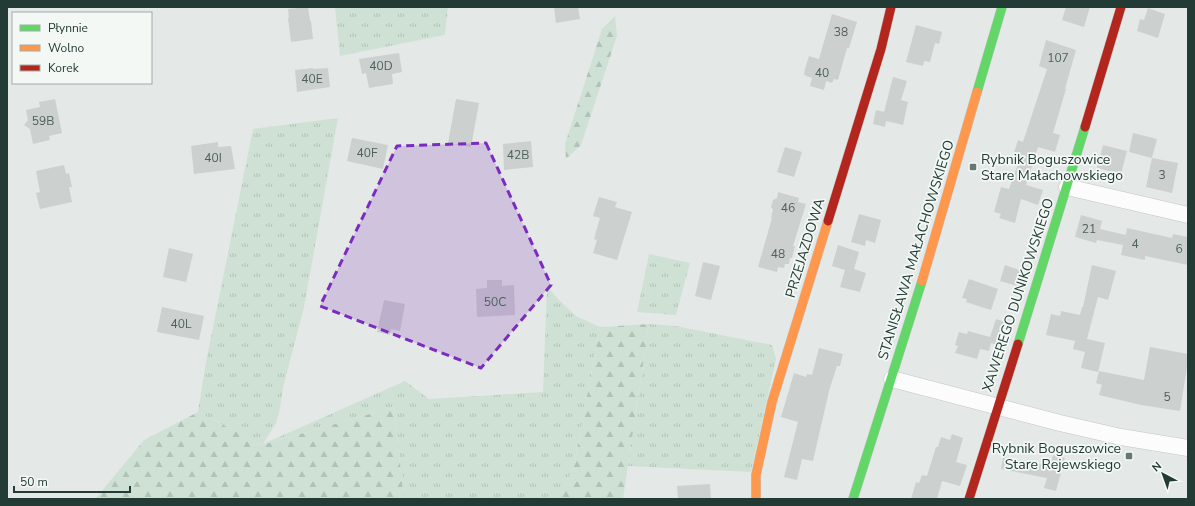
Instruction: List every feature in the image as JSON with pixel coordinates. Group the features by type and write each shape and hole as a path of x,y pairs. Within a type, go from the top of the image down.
{"street":[{"name":"PRZEJAZDOWA","path":"756,499 756,475 772,402 882,49 891,7"},
{"name":"STANISŁAWA MAŁACHOWSKIEGO","path":"853,499 892,379 959,157 1002,7"},
{"name":"XAWEREGO DUNIKOWSKIEGO","path":"969,499 1067,187 1121,7"},
{"path":"1067,187 1188,215"},
{"path":"892,379 1060,423 1122,437 1188,448"}],"highlighted area":[{"path":"486,143 551,285 481,368 320,306 397,146"}],"green space":[{"path":"335,7 448,7 445,35 340,56"},
{"path":"615,16 617,36 581,145 566,159 565,144 602,29"},
{"path":"338,118 304,307 283,388 276,423 263,444 405,381 429,399 543,392 547,286 576,316 600,327 574,466 558,499 404,499 394,407 262,445 198,412 206,362 253,129"},
{"path":"649,254 690,263 676,315 637,312"},
{"path":"649,324 676,326 772,345 776,359 751,472 628,466"},
{"path":"649,324 623,499 558,499 574,466 600,327"},
{"path":"394,407 404,499 95,499 144,440 198,412 262,445"}],"building":[{"path":"308,7 313,39 291,42 288,9"},
{"path":"554,7 578,7 580,19 556,23"},
{"path":"1066,7 1090,7 1084,27 1062,20"},
{"path":"1148,8 1165,14 1158,38 1137,31 1140,19 1144,20"},
{"path":"832,14 857,22 849,48 847,48 838,80 834,79 832,83 826,81 824,90 810,86 812,78 804,75 809,56 819,59"},
{"path":"916,25 942,32 939,44 935,43 930,62 924,61 923,66 906,62"},
{"path":"1046,40 1076,50 1053,133 1060,135 1055,152 1038,147 1026,185 1043,190 1038,205 1021,199 1015,223 999,218 1001,214 994,212 1001,187 1009,189 1018,164 1011,162 1018,140 1023,142 1047,69 1039,66"},
{"path":"399,53 402,72 392,74 393,84 369,88 366,73 362,74 359,59"},
{"path":"328,68 330,87 297,92 295,70"},
{"path":"893,77 907,81 901,100 908,102 903,125 886,121 885,127 873,124 876,110 884,112"},
{"path":"55,99 62,133 49,136 50,140 33,144 30,129 24,125 28,120 26,110 40,107 39,102"},
{"path":"456,99 479,103 471,147 448,143"},
{"path":"1133,133 1157,139 1152,158 1129,152"},
{"path":"352,138 388,145 383,169 347,161"},
{"path":"531,141 533,167 504,170 503,144"},
{"path":"218,142 218,147 231,146 235,169 194,174 191,146"},
{"path":"1103,145 1127,151 1121,174 1097,168"},
{"path":"785,147 802,152 794,177 777,172"},
{"path":"1152,158 1178,163 1172,193 1146,187"},
{"path":"64,165 66,174 69,173 72,187 69,187 72,202 40,209 36,193 40,192 36,171"},
{"path":"778,192 799,198 798,202 806,204 793,246 795,246 792,258 790,258 789,264 785,264 784,268 778,267 777,272 758,267 772,218 773,210 771,207 773,200 777,198"},
{"path":"599,197 617,202 615,207 632,212 617,260 593,253 597,240 594,239 600,218 593,216"},
{"path":"859,214 881,220 875,243 866,240 865,246 851,242"},
{"path":"1081,215 1102,221 1100,229 1126,235 1127,228 1172,238 1173,234 1188,237 1188,265 1145,256 1145,260 1121,255 1123,245 1097,240 1096,243 1075,237"},
{"path":"838,245 859,252 854,269 866,273 860,292 840,287 845,270 832,266"},
{"path":"169,248 193,254 186,282 163,277"},
{"path":"703,262 720,266 711,300 695,296"},
{"path":"1005,265 1022,271 1017,286 1000,281"},
{"path":"1092,265 1116,271 1108,300 1098,297 1087,339 1105,343 1098,372 1081,368 1085,352 1073,349 1075,341 1046,335 1051,314 1060,316 1061,311 1080,315"},
{"path":"969,279 998,289 991,310 966,302 967,299 962,298"},
{"path":"487,280 502,280 502,286 514,285 515,315 477,317 476,289 487,288"},
{"path":"384,300 405,304 400,331 391,329 390,335 377,332"},
{"path":"162,307 204,316 199,340 157,332"},
{"path":"996,319 1011,324 1004,347 991,343 989,351 980,349 977,359 955,353 958,346 955,345 959,332 967,334 968,331 990,337"},
{"path":"1150,347 1188,354 1188,368 1187,367 1180,411 1141,405 1099,395 1102,385 1096,383 1099,371 1144,380"},
{"path":"819,348 843,354 840,366 837,366 829,391 813,461 802,459 797,480 784,477 798,422 781,417 794,373 806,377 807,374 812,375"},
{"path":"952,434 963,438 956,462 967,465 960,486 942,481 937,499 911,499 916,482 919,483 922,475 927,476 936,447 938,447 941,437 950,440"},
{"path":"1053,455 1065,458 1056,491 1044,488 1047,478 1001,469 1003,457 1050,466"},
{"path":"710,484 711,499 678,499 677,486"}],"traffic: fast":[{"path":"977,92 1002,7"},
{"path":"1018,344 1085,127"},
{"path":"853,499 922,281"}],"traffic: slow":[{"path":"922,281 977,92"},
{"path":"756,499 756,475 772,402 828,221"}],"traffic: jam":[{"path":"828,221 881,49 891,7"},
{"path":"1085,127 1121,7"},
{"path":"969,499 1018,344"}],"place":[{"name":"Rybnik Boguszowice Stare Małachowskiego","path":"973,167"},
{"name":"Rybnik Boguszowice Stare Rejewskiego","path":"1129,456"}]}
